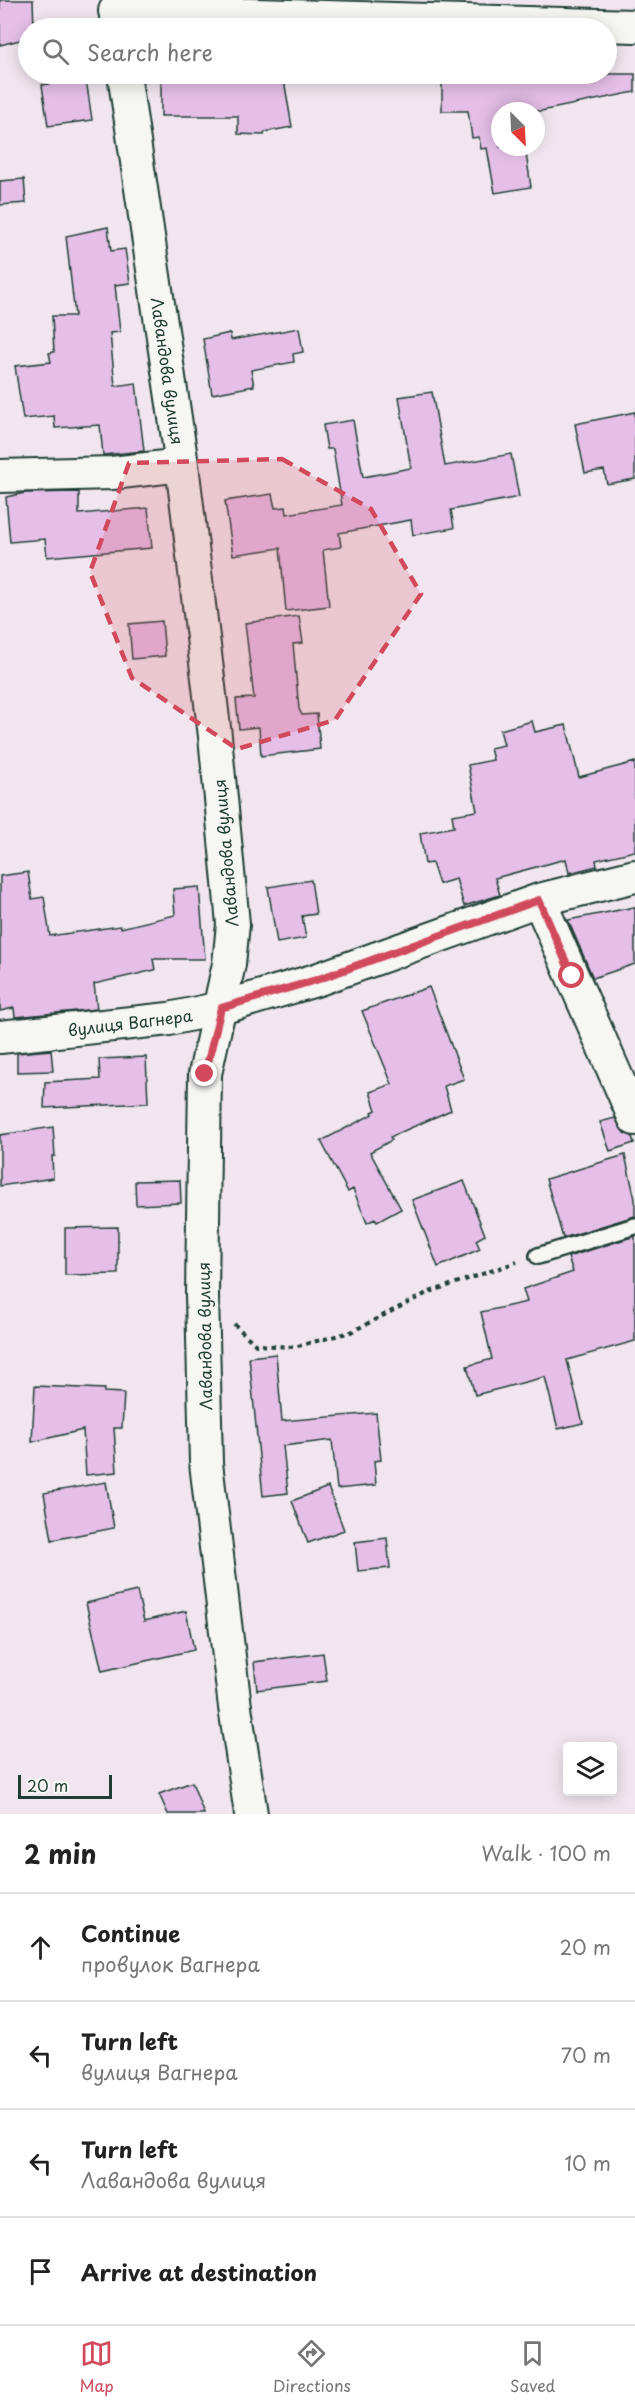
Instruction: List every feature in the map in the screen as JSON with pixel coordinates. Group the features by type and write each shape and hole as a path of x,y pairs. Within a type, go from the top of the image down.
{"street":[{"path":"115,13 300,18"},
{"path":"617,26 635,26"},
{"name":"Лавандова вулиця","path":"125,84 182,465 215,736 233,924 221,1008 205,1074 202,1295 206,1463 235,1707 251,1814"},
{"path":"0,476 112,473 182,465"},
{"name":"вулиця Вагнера","path":"0,1037 169,1019 221,1008 316,980 539,900 635,876"},
{"path":"539,900 635,1119"}],"lane":[{"path":"538,1256 635,1226"}],"path":[{"path":"202,1295 256,1345 294,1347 351,1332 427,1293 459,1280 538,1256"}],"highlighted area":[{"path":"282,459 371,509 421,594 335,720 237,749 132,678 90,572 129,463"}],"building":[{"path":"0,0 33,0 34,18 18,18 18,40 0,45"},
{"path":"617,74 635,74 635,92 545,110 545,102 491,102 491,156 526,156 531,187 495,193 487,148 481,149 479,137 472,138 468,111 442,111 442,84 617,84"},
{"path":"87,84 92,120 48,126 42,85"},
{"path":"161,84 285,84 292,127 265,132 264,135 238,134 238,116 161,116"},
{"path":"24,179 26,203 0,205 0,181"},
{"path":"108,227 111,251 125,249 130,283 115,285 120,332 110,333 115,386 136,383 144,451 103,455 100,425 55,428 54,416 23,419 15,366 51,362 49,353 54,352 52,316 75,316 66,236"},
{"path":"299,328 303,352 293,354 294,362 251,370 254,386 212,394 203,339 230,333 231,340"},
{"path":"432,392 445,466 511,454 519,497 451,510 454,528 413,535 411,520 339,533 341,547 323,550 329,606 286,611 280,548 233,555 225,501 272,494 275,508 286,507 287,514 342,505 333,449 327,449 323,425 353,420 363,477 411,468 399,397"},
{"path":"635,412 635,479 607,484 604,470 585,473 575,424"},
{"path":"79,492 79,514 148,508 152,548 47,557 45,539 10,542 6,497 25,493"},
{"path":"299,616 303,643 293,644 299,709 302,715 317,714 320,749 261,756 259,727 239,729 236,699 254,698 245,623"},
{"path":"162,621 165,656 132,659 129,624"},
{"path":"532,721 535,732 566,725 579,777 635,762 635,851 596,860 597,866 569,873 566,859 495,878 500,895 464,906 456,879 439,884 432,863 425,864 420,833 454,827 452,815 477,811 468,765 493,760 490,748 504,745 500,730"},
{"path":"28,872 32,899 44,897 50,936 120,926 121,928 175,915 173,889 199,887 205,959 153,959 155,970 94,984 97,1009 15,1017 14,1008 0,1011 0,876"},
{"path":"311,880 316,914 302,916 306,938 277,943 268,887"},
{"path":"635,907 635,964 593,978 568,920"},
{"path":"429,987 464,1079 444,1086 451,1110 390,1137 392,1140 370,1152 401,1209 377,1222 375,1219 367,1223 353,1189 348,1192 321,1141 373,1114 372,1112 376,1110 370,1092 392,1084 362,1011"},
{"path":"51,1050 53,1071 17,1072 17,1053"},
{"path":"146,1057 148,1103 44,1108 45,1082 100,1079 99,1059"},
{"path":"615,1118 624,1133 632,1136 634,1143 610,1151 600,1122"},
{"path":"53,1127 55,1156 52,1156 53,1178 0,1186 0,1135"},
{"path":"625,1155 635,1199 635,1216 563,1238 546,1179"},
{"path":"180,1180 181,1203 136,1205 135,1181"},
{"path":"464,1181 485,1235 476,1240 480,1249 438,1267 412,1200"},
{"path":"118,1227 118,1274 65,1275 65,1228"},
{"path":"635,1236 635,1341 567,1360 583,1423 558,1429 545,1377 475,1395 467,1366 492,1359 481,1312 527,1302 523,1289 573,1272 568,1257"},
{"path":"276,1354 282,1421 376,1413 381,1460 374,1461 376,1485 337,1489 332,1440 283,1446 288,1493 263,1496 249,1357"},
{"path":"35,1386 105,1389 104,1392 124,1393 122,1428 114,1428 117,1472 86,1475 83,1430 32,1442"},
{"path":"106,1482 114,1528 52,1540 44,1493"},
{"path":"328,1487 344,1530 308,1543 292,1501"},
{"path":"387,1538 390,1568 358,1571 355,1542"},
{"path":"137,1591 144,1621 186,1611 194,1650 102,1671 86,1603"},
{"path":"323,1653 327,1681 257,1690 254,1662"},
{"path":"192,1782 204,1814 168,1814 159,1794"}],"route":[{"path":"205,1074 221,1008 316,980 539,900 572,976"}]}
